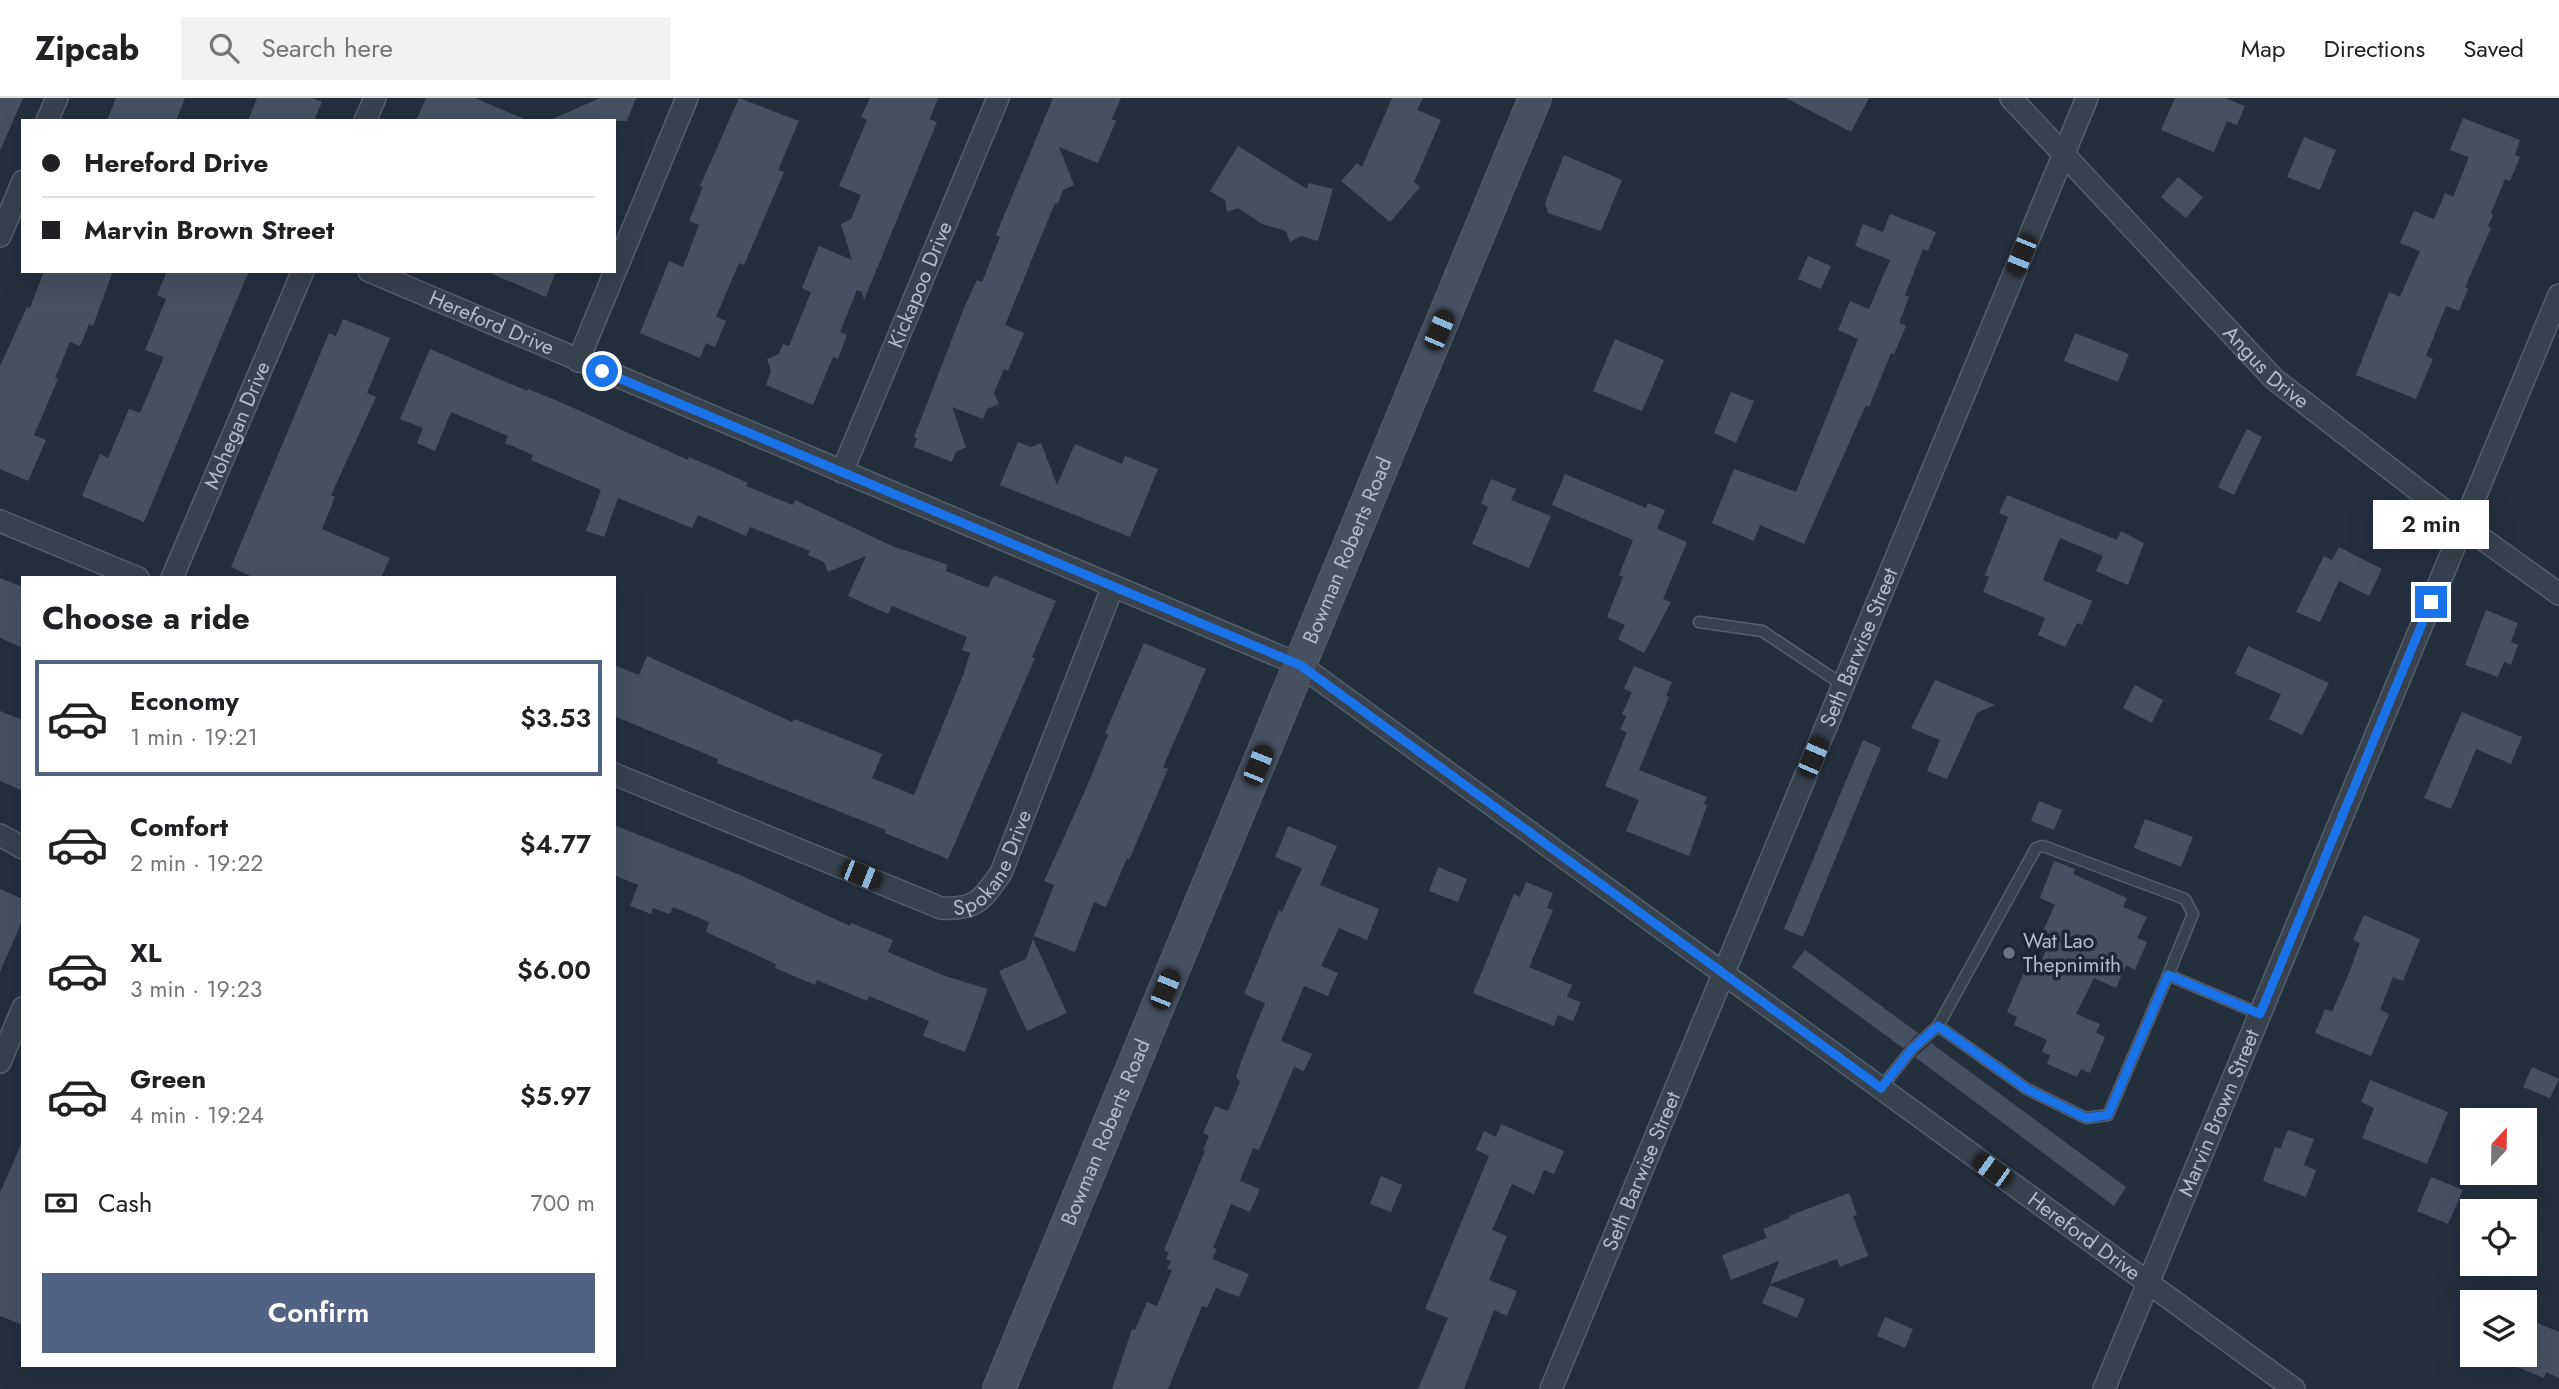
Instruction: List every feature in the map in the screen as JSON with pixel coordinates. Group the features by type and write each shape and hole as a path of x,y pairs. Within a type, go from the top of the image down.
{"street":[{"path":"48,119 57,98"},
{"path":"366,119 375,98"},
{"path":"616,269 687,98"},
{"name":"Kickapoo Drive","path":"842,472 998,98"},
{"name":"Bowman Roberts Road","path":"999,1389 1535,98"},
{"name":"Angus Drive","path":"2011,98 2274,379 2463,525 2559,593"},
{"name":"Seth Barwise Street","path":"1551,1389 2087,98"},
{"path":"0,236 5,207 21,184"},
{"name":"Mohegan Drive","path":"173,576 302,273"},
{"name":"Hereford Drive","path":"374,273 1300,665 2294,1389"},
{"path":"578,360 614,273"},
{"name":"Marvin Brown Street","path":"2104,1389 2559,295"},
{"path":"0,521 133,576"},
{"name":"Spokane Drive","path":"616,775 941,908 964,909 983,898 1001,873 1113,586"},
{"path":"0,835 21,847"},
{"path":"0,1062 21,1013"}],"lane":[{"path":"1699,622 1762,631 1843,685"},
{"path":"1881,1088 1912,1049 1938,1026 2036,848 2043,846 2185,899 2193,914 2108,1115 2086,1118 2027,1089 1938,1026"},
{"path":"2168,975 2260,1014"}],"building":[{"path":"0,98 23,98 0,151"},
{"path":"116,98 185,98 177,119 108,119"},
{"path":"257,98 312,98 322,102 315,119 249,119"},
{"path":"426,98 475,98 524,119 417,119"},
{"path":"600,98 636,98 627,121 553,119"},
{"path":"739,98 799,121 778,170 784,172 744,265 739,263 716,317 726,321 715,347 706,343 700,358 640,333 669,261 683,267 699,225 689,221 703,187 700,186"},
{"path":"870,98 938,98 930,119 937,122 864,300 862,292 857,290 840,332 847,335 838,359 833,357 813,405 766,385 771,371 767,359 779,354 783,344 789,346 811,292 802,288 819,246 852,260 841,224 851,219 861,195 839,186 867,120 861,117"},
{"path":"1053,98 1121,98 1112,119 1116,121 1098,163 1059,147 1074,185 1063,190 1058,204 1055,203 1005,325 1024,333 1008,371 1004,369 994,393 999,404 987,409 983,419 952,407 966,447 956,452 952,462 914,447 917,438 914,437 964,308 977,280 982,282 1000,237 996,235"},
{"path":"1392,98 1423,98 1417,110 1441,120 1414,182 1420,187 1390,222 1341,181 1357,163 1362,167"},
{"path":"1786,98 1869,98 1851,132"},
{"path":"2175,98 2225,98 2245,106 2237,125 2227,121 2214,152 2161,130"},
{"path":"2463,118 2520,140 2515,155 2520,157 2510,181 2505,179 2491,213 2493,215 2488,226 2491,228 2465,287 2468,289 2459,311 2446,306 2426,356 2433,359 2416,399 2356,375 2389,292 2400,297 2420,251 2400,243 2414,211 2434,219 2445,193 2453,197 2469,157 2450,150"},
{"path":"2304,137 2336,150 2320,190 2287,177"},
{"path":"1238,146 1307,189 1309,183 1333,189 1318,241 1301,236 1290,242 1286,231 1262,224 1238,208 1227,212 1225,200 1210,191"},
{"path":"1564,155 1622,180 1601,231 1548,213 1545,203"},
{"path":"2178,177 2203,197 2186,218 2161,197"},
{"path":"1890,214 1936,232 1928,251 1923,249 1905,295 1909,297 1899,323 1906,326 1894,354 1891,353 1869,407 1866,405 1804,544 1760,525 1754,541 1712,523 1734,469 1796,492 1858,339 1838,330 1850,301 1869,309 1890,260 1855,246 1863,224 1883,232"},
{"path":"1808,256 1831,266 1821,289 1798,279"},
{"path":"43,273 112,273 93,326 89,324 80,346 70,342 55,378 58,379 34,435 46,440 28,481 0,469 0,366 27,307 30,308"},
{"path":"166,273 248,273 144,522 82,496 100,454 108,458 129,409 140,413 164,357 145,350 166,299 157,295"},
{"path":"490,273 555,273 546,297"},
{"path":"343,319 390,338 367,393 376,397 331,495 335,497 322,529 390,558 382,576 251,576 231,567 329,333 336,336"},
{"path":"2075,333 2129,354 2118,382 2064,361"},
{"path":"1615,339 1664,360 1642,411 1593,391"},
{"path":"430,349 527,391 528,389 558,401 688,460 689,457 717,469 748,483 746,486 793,505 795,500 892,546 948,565 946,571 988,588 994,575 1056,601 1032,657 1035,658 948,859 885,833 886,830 717,763 718,759 616,717 616,666 639,675 647,656 792,722 794,719 882,754 872,778 914,795 964,673 970,653 962,650 967,637 892,606 888,614 848,596 866,556 828,572 824,562 808,555 810,551 750,527 746,536 698,515 692,528 618,498 604,537 586,531 601,490 531,460 533,455 505,443 508,436 451,412 435,451 417,443 423,428 400,419"},
{"path":"1731,392 1754,401 1736,443 1714,433"},
{"path":"2247,429 2262,437 2234,495 2218,487"},
{"path":"1018,442 1031,447 1041,443 1057,485 1075,444 1122,464 1125,456 1158,469 1130,537 1000,485"},
{"path":"1565,474 1646,508 1648,503 1665,510 1657,529 1687,542 1663,599 1671,602 1644,653 1618,639 1625,625 1607,617 1623,577 1619,575 1633,540 1552,505"},
{"path":"1491,479 1516,489 1511,500 1551,516 1529,568 1472,544 1488,507 1481,503"},
{"path":"2007,495 2117,540 2121,531 2144,543 2128,585 2096,571 2103,556 2060,538 2043,580 2092,601 2082,625 2077,623 2065,647 2038,635 2045,618 1983,592 1989,577 1985,575 2008,517 1999,513"},
{"path":"2339,547 2382,569 2369,596 2339,581 2320,622 2296,612 2324,556 2332,560"},
{"path":"0,578 21,586 21,647 0,638"},
{"path":"2486,610 2518,623 2511,642 2518,645 2511,665 2504,662 2498,677 2465,665"},
{"path":"1144,643 1206,669 1163,767 1168,769 1129,860 1127,858 1106,907 1094,902 1075,952 1034,936 1054,885 1044,881 1085,791 1108,735 1105,733"},
{"path":"2248,646 2329,683 2302,735 2269,719 2281,694 2235,674"},
{"path":"1634,666 1672,682 1666,696 1669,697 1639,770 1707,797 1704,804 1707,805 1689,856 1626,831 1639,800 1605,786 1627,732 1620,730 1626,716 1622,714 1632,692 1624,689"},
{"path":"1935,680 1995,705 1977,713 1947,779 1927,771 1940,740 1911,728"},
{"path":"2135,685 2163,700 2152,723 2123,708"},
{"path":"0,711 21,719 21,790 0,781"},
{"path":"2462,712 2522,737 2511,764 2476,749 2451,809 2424,798"},
{"path":"1863,740 1881,748 1803,937 1784,929"},
{"path":"2039,801 2062,810 2054,830 2031,821"},
{"path":"2145,819 2193,837 2181,867 2134,848"},
{"path":"616,826 740,875 850,926 851,923 893,940 888,952 945,976 988,989 965,1052 923,1036 929,1021 869,996 867,1001 817,980 815,985 775,968 776,964 706,932 709,922 673,907 670,914 653,908 651,914 630,906 638,885 616,876"},
{"path":"1288,826 1337,846 1320,885 1379,909 1367,940 1339,928 1321,966 1338,973 1328,996 1304,986 1281,1041 1312,1054 1304,1071 1294,1067 1259,1150 1253,1148 1240,1181 1260,1189 1250,1212 1231,1204 1213,1248 1217,1249 1212,1259 1249,1274 1239,1297 1216,1288 1207,1308 1202,1306 1168,1389 1112,1389 1132,1329 1135,1330 1147,1302 1157,1306 1172,1270 1167,1269 1171,1261 1166,1259 1169,1253 1164,1250 1205,1151 1203,1150 1209,1136 1203,1133 1215,1106 1228,1111 1240,1082 1236,1077 1242,1059 1265,1003 1244,994 1279,910 1282,912 1302,868 1275,857"},
{"path":"2054,861 2075,869 2073,874 2127,898 2123,907 2147,917 2137,938 2147,942 2135,970 2126,965 2116,988 2094,978 2076,1014 2100,1024 2096,1033 2105,1037 2090,1073 2081,1069 2077,1077 2047,1064 2050,1055 2042,1052 2047,1040 2014,1025 2017,1017 2007,1012 2025,970 2035,975 2053,935 2043,931 2055,905 2040,898"},
{"path":"1438,867 1467,879 1458,902 1429,891"},
{"path":"1526,882 1553,893 1547,908 1553,910 1529,967 1572,985 1567,997 1581,1002 1573,1021 1558,1015 1554,1026 1473,993 1514,894 1520,897"},
{"path":"0,889 21,898 21,924 0,972"},
{"path":"2364,915 2420,939 2403,981 2393,977 2380,1010 2389,1014 2371,1056 2315,1033 2325,1009 2332,1012 2349,973 2360,943 2353,940"},
{"path":"1033,939 1067,1013 1027,1031 999,971 1026,959"},
{"path":"1805,950 1918,1033 1903,1048 1792,967"},
{"path":"1931,1043 2126,1187 2114,1206 1915,1057"},
{"path":"2532,1067 2559,1079 2550,1098 2523,1087"},
{"path":"2370,1080 2448,1112 2427,1164 2362,1138 2374,1108 2361,1102"},
{"path":"1501,1124 1564,1151 1554,1174 1544,1170 1534,1194 1512,1184 1492,1230 1507,1236 1489,1280 1517,1291 1507,1316 1494,1310 1464,1389 1418,1389 1448,1318 1425,1309 1489,1156 1476,1150 1484,1131 1496,1137"},
{"path":"2288,1130 2314,1139 2304,1165 2316,1170 2306,1197 2263,1181 2275,1147 2280,1149"},
{"path":"21,1145 21,1324 0,1316 0,1193"},
{"path":"1381,1176 1402,1185 1391,1212 1370,1204"},
{"path":"2431,1177 2463,1190 2448,1224 2417,1211"},
{"path":"1849,1193 1857,1215 1853,1216 1868,1256 1840,1267 1837,1259 1770,1284 1779,1261 1731,1280 1722,1255 1767,1238 1763,1229 1790,1218 1789,1216"},
{"path":"1770,1285 1805,1299 1797,1318 1762,1303"},
{"path":"1885,1317 1913,1329 1905,1348 1877,1336"},
{"path":"2537,1323 2559,1332 2559,1378 2546,1372 2544,1378 2517,1367 2537,1367"}],"place":[{"name":"Wat Lao Thepnimith","path":"2009,953"}],"route":[{"path":"602,371 1300,665 1881,1088 1912,1049 1938,1026 2027,1089 2086,1118 2108,1115 2168,975 2260,1014 2431,602"}]}
